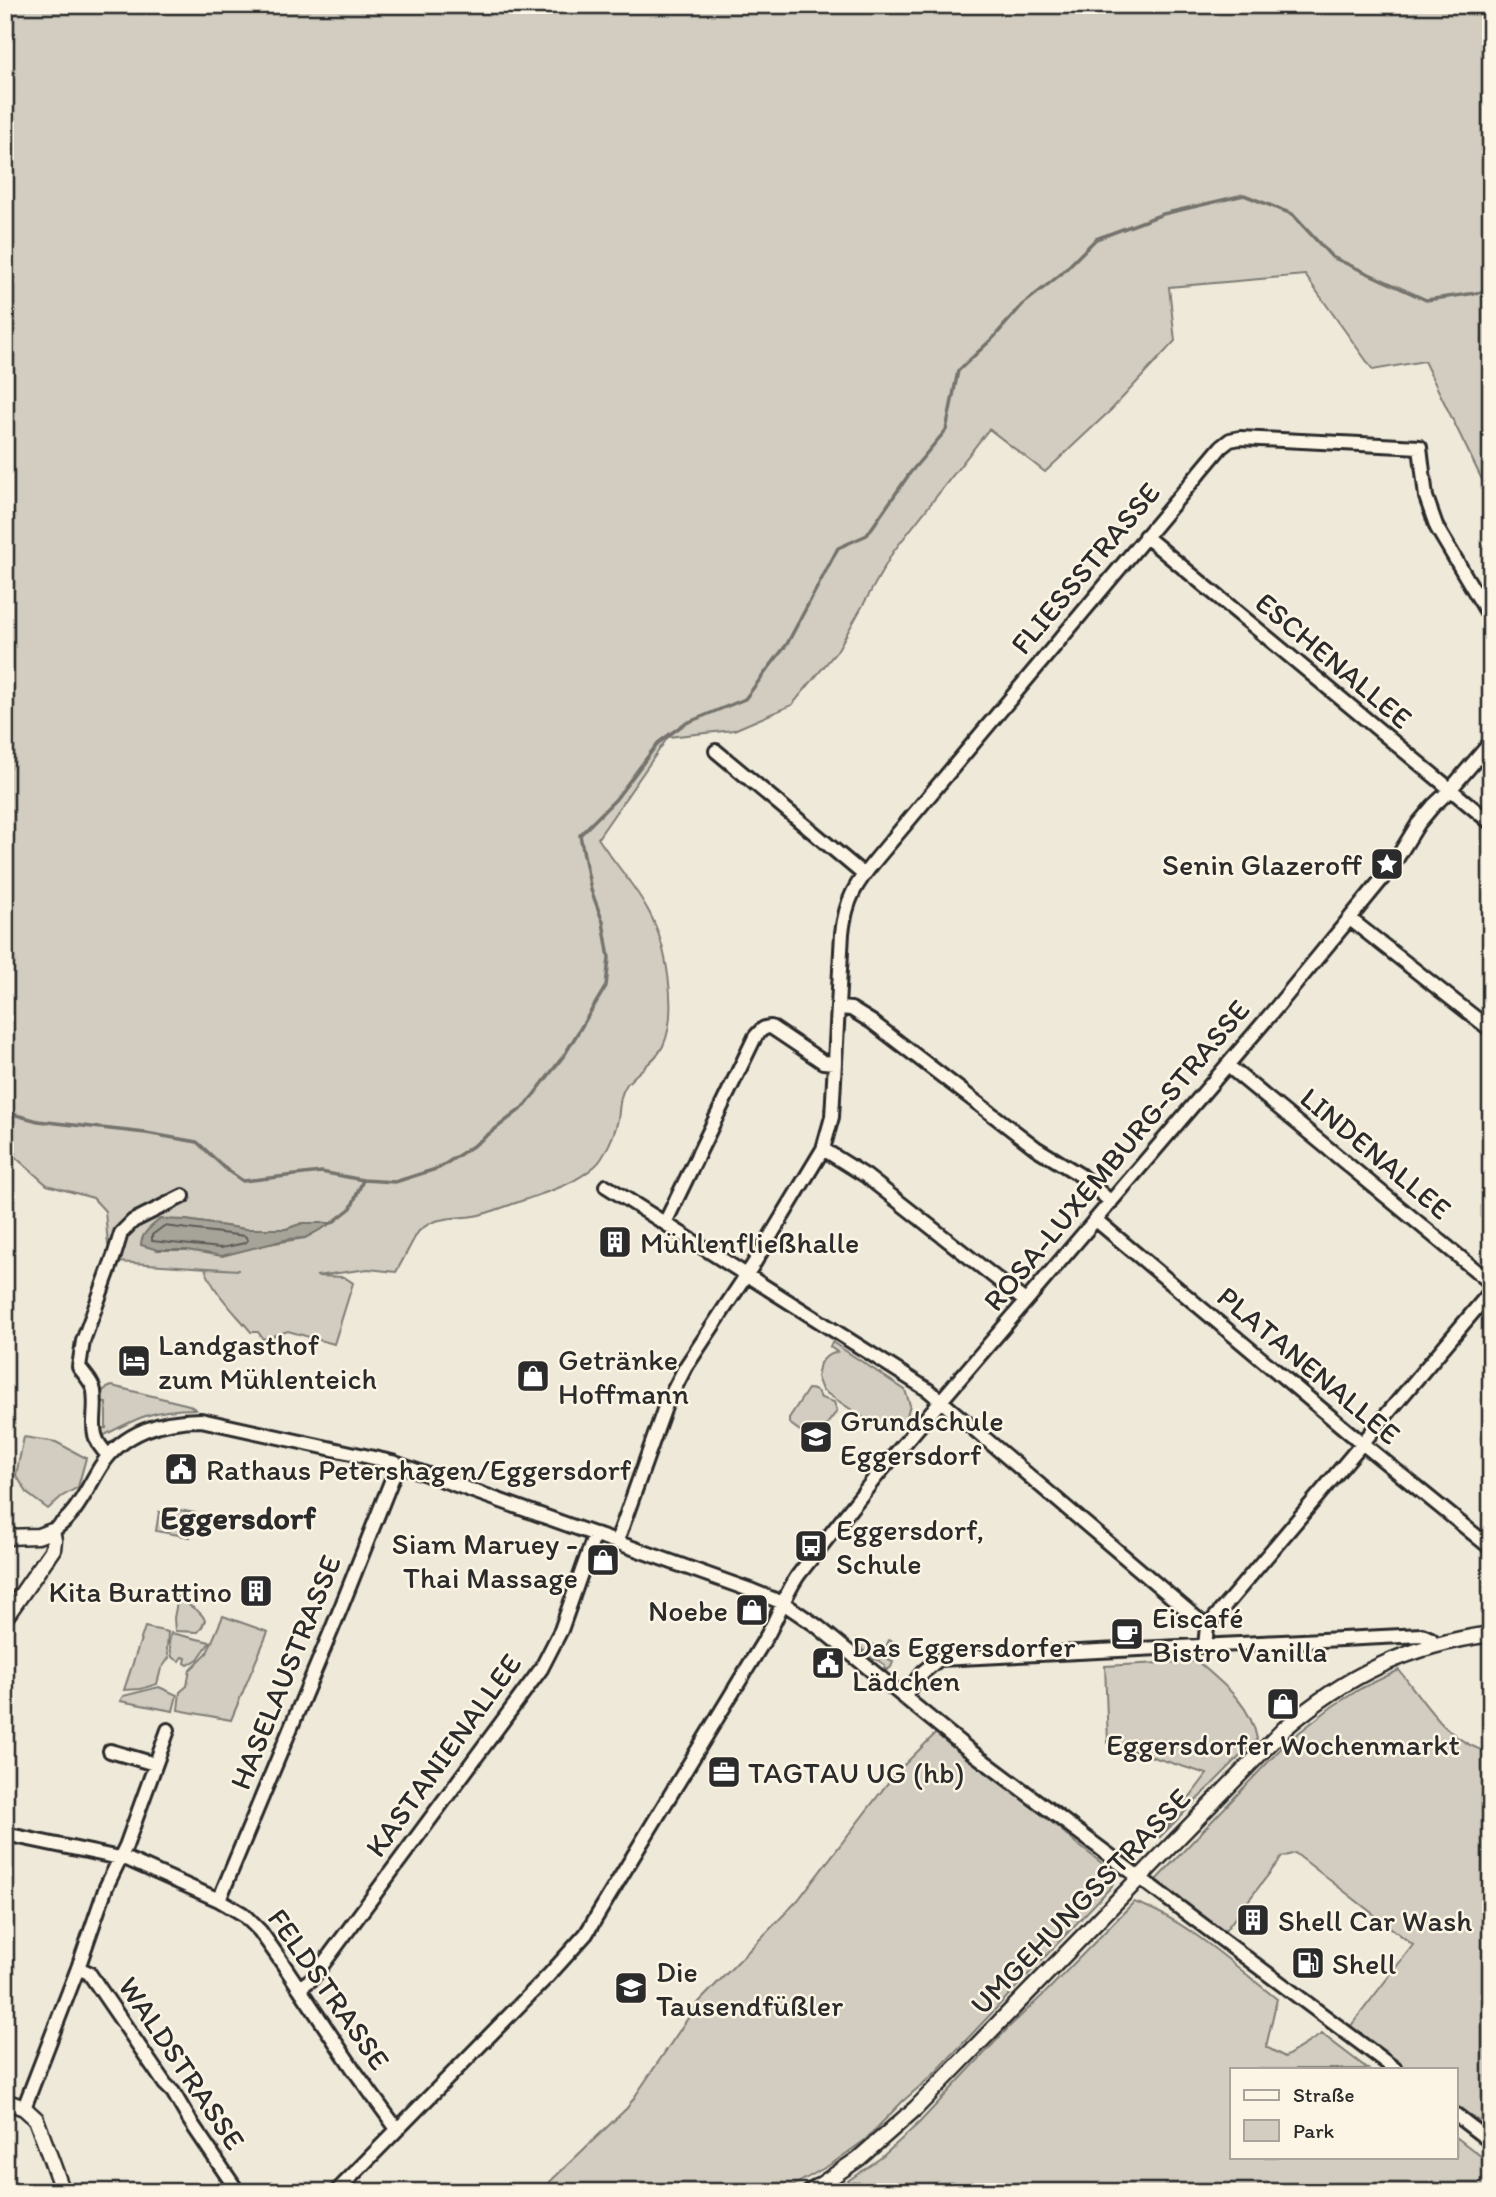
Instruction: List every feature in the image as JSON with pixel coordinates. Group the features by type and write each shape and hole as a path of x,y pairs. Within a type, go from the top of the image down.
{"main road":[{"path":"5,1537 38,1536 52,1531 54,1540 53,1549 5,1618"},
{"name":"UMGEHUNGSSTRASSE","path":"810,2192 858,2159 916,2108 1303,1712 1365,1671 1432,1642 1491,1634"},
{"path":"5,2101 24,2108 36,2119 63,2192"}],"street":[{"name":"FLIESSSTRASSE","path":"617,1541 665,1407 685,1368 823,1149 832,1117 844,914 851,893 863,874 1215,453 1230,440 1240,438 1420,447 1426,497 1437,528 1491,619"},
{"name":"ESCHENALLEE","path":"1145,537 1491,823"},
{"name":"ROSA-LUXEMBURG-STRASSE","path":"337,2192 550,1975 586,1934 768,1634 790,1586 799,1574 874,1478 1350,919 1391,868 1418,824 1491,742"},
{"path":"716,751 863,874"},
{"path":"1350,919 1491,1030"},
{"path":"839,1008 850,1009 872,1022 1036,1149 1080,1175 1111,1202"},
{"path":"665,1223 728,1089 761,1030 771,1027 823,1062 835,1063"},
{"name":"LINDENALLEE","path":"1227,1065 1491,1283"},
{"path":"823,1149 866,1176 1026,1301"},
{"path":"606,1186 928,1390 1207,1627"},
{"path":"108,1455 95,1437 94,1388 79,1367 82,1341 121,1233 133,1221 183,1196"},
{"name":"PLATANENALLEE","path":"1096,1220 1491,1548"},
{"path":"1205,1646 1207,1627 1491,1291"},
{"path":"52,1531 67,1520 79,1505 108,1455 119,1444 146,1429 173,1421 201,1420 354,1452 398,1464 617,1541 783,1604 817,1626 969,1750 1394,2068"},
{"name":"HASELAUSTRASSE","path":"219,1900 398,1464"},
{"name":"KASTANIENALLEE","path":"299,1988 312,1979 541,1669 561,1630 595,1534"},
{"path":"903,1697 923,1672 939,1659 1422,1635 1432,1642"},
{"path":"24,2108 168,1730"},
{"path":"110,1751 155,1763"},
{"name":"FELDSTRASSE","path":"5,1834 120,1858 149,1868 219,1900 251,1922 279,1958 375,2101 397,2129"},
{"name":"WALDSTRASSE","path":"78,1968 89,1973 173,2092 238,2192"},
{"path":"1458,2117 1491,2142"}],"green space":[{"path":"5,5 1491,5 1491,498 1424,361 1373,370 1305,275 1169,287 1175,341 1112,409 1045,472 989,429 893,552 837,651 792,705 734,730 668,737 598,838 637,893 655,925 665,959 670,1015 663,1046 624,1088 617,1124 609,1144 602,1157 587,1173 561,1187 496,1210 433,1222 419,1231 396,1272 368,1269 316,1276 344,1277 353,1283 334,1344 288,1331 263,1339 258,1332 251,1332 219,1294 205,1268 239,1270 117,1262 108,1245 105,1211 93,1198 47,1185 5,1148","holes":["186,1220 245,1229 286,1229 303,1223 331,1223 305,1238 269,1244 158,1250"]},
{"path":"832,1342 905,1390 910,1405 906,1419 894,1428 879,1428 822,1390 817,1377 820,1363 837,1352 830,1347"},
{"path":"112,1386 189,1405 195,1409 145,1416 99,1438 98,1429 106,1428 106,1403 98,1403 102,1392"},
{"path":"808,1389 816,1391 821,1398 834,1402 837,1411 814,1441 789,1423 789,1418"},
{"path":"24,1437 56,1442 86,1458 78,1487 48,1509 28,1494 16,1475"},
{"path":"175,1509 195,1513 190,1537 156,1531 159,1512 173,1514"},
{"path":"178,1597 205,1620 198,1632 175,1631 174,1618"},
{"path":"223,1616 268,1632 231,1720 178,1710 180,1692 187,1686 190,1670 207,1653"},
{"path":"145,1627 168,1632 169,1658 161,1669 157,1684 124,1690"},
{"path":"171,1633 210,1642 198,1659 188,1665 185,1663 186,1658 182,1657 179,1661 172,1657 169,1642"},
{"path":"856,1639 885,1649 889,1640 896,1643 897,1651 890,1649 886,1659 893,1662 891,1667 887,1670 885,1665 874,1660 855,1643"},
{"path":"1197,1661 1242,1705 1249,1715 1257,1739 1159,1838 1207,1774 1108,1743 1105,1666"},
{"path":"1399,1670 1449,1731 1475,1748 1491,1753 1491,2130 1458,2106 1458,2068 1406,2068 1350,2027 1413,1945 1295,1853 1282,1857 1224,1932 1156,1880 1288,1741 1360,1689"},
{"path":"159,1687 177,1695 173,1711 120,1701 123,1696"},
{"path":"936,1733 1036,1808 1112,1871 1112,1886 934,2074 865,2140 833,2163 782,2192 539,2192 627,2108 699,2002 798,1900 894,1775"},
{"path":"1134,1902 1153,1909 1190,1931 1277,1999 1266,2047 1285,2057 1322,2034 1367,2068 1230,2068 1230,2158 1458,2158 1458,2139 1491,2164 1491,2192 832,2192 882,2157 919,2123 1010,2026"}],"water":[{"path":"160,1219 245,1229 286,1229 303,1223 332,1223 305,1238 289,1239 222,1256 187,1250 158,1250 141,1245 145,1233"}],"waterway":[{"path":"5,1112 38,1121 146,1133 197,1142 243,1181 321,1172 363,1180 395,1182 439,1168 476,1144 526,1105 565,1054 606,986 609,958 603,922 591,890 580,835 616,799 658,743 684,724 745,699 787,644 838,548 867,535 910,473 946,430 958,371 994,337 1022,305 1061,274 1096,239 1163,214 1244,195 1292,214 1332,257 1426,300 1491,291"},
{"path":"332,1223 351,1208 363,1180"}],"place":[{"name":"Senin Glazeroff","path":"1387,864"},
{"name":"Mühlenfließhalle","path":"615,1242"},
{"name":"Landgasthof zum Mühlenteich","path":"134,1361"},
{"name":"Getränke Hoffmann","path":"533,1376"},
{"name":"Grundschule Eggersdorf","path":"816,1437"},
{"name":"Rathaus Petershagen/Eggersdorf","path":"181,1469"},
{"name":"Eggersdorf, Schule","path":"811,1546"},
{"name":"Siam Maruey - Thai Massage","path":"603,1560"},
{"name":"Kita Burattino","path":"256,1591"},
{"name":"Noebe","path":"752,1610"},
{"name":"Eiscafé Bistro Vanilla","path":"1127,1634"},
{"name":"Das Eggersdorfer Lädchen","path":"828,1663"},
{"name":"Eggersdorfer Wochenmarkt","path":"1283,1704"},
{"name":"TAGTAU UG (hb)","path":"724,1772"},
{"name":"Shell Car Wash","path":"1253,1920"},
{"name":"Shell","path":"1308,1963"},
{"name":"Die Tausendfüßler","path":"631,1988"}],"district":[{"name":"Eggersdorf","path":"238,1517"}]}
